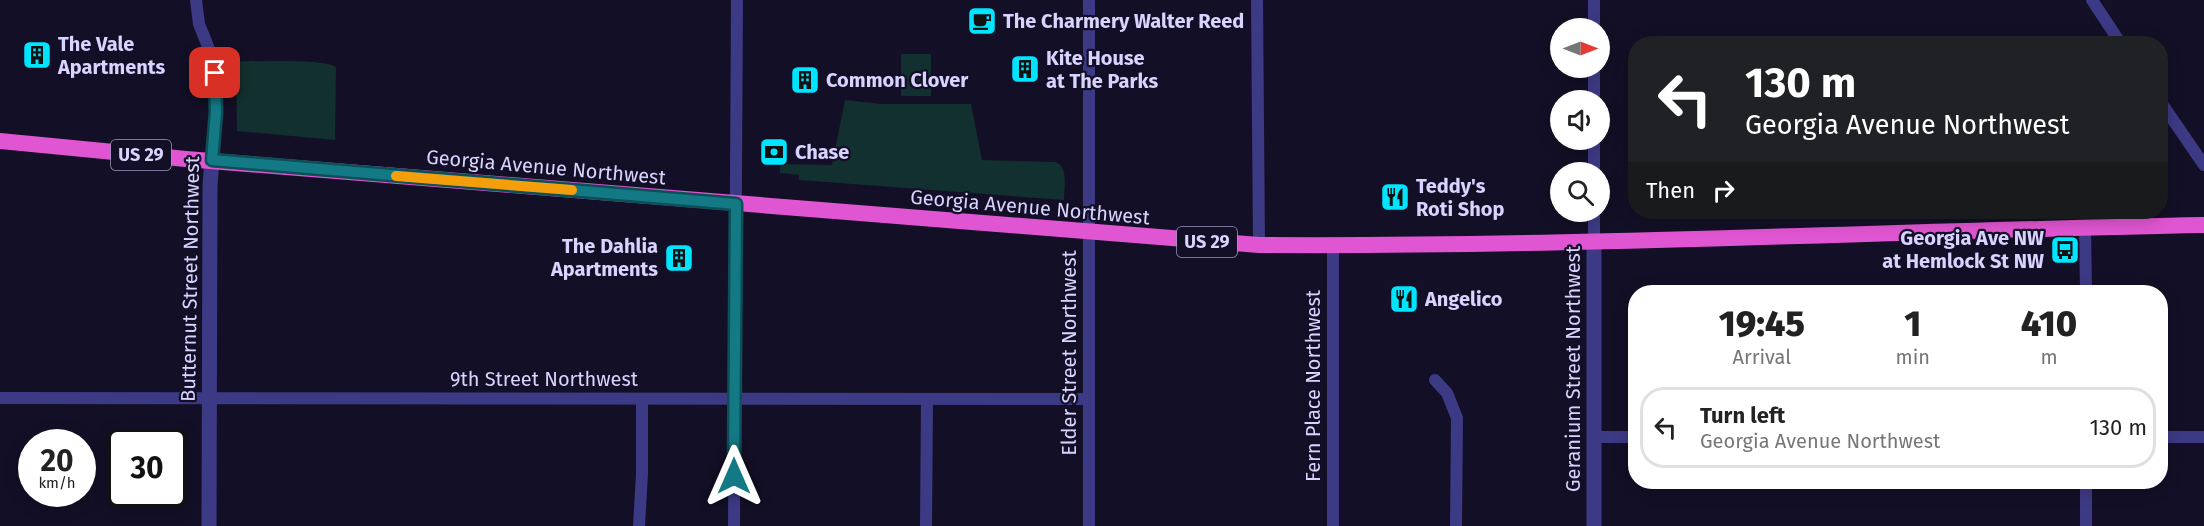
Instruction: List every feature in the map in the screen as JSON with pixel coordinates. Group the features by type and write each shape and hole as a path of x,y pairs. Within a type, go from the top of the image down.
{"highway":[{"name":"Georgia Avenue Northwest","path":"0,141 736,204 1259,245 1594,242 2204,225"}],"street":[{"name":"Butternut Street Northwest","path":"196,0 199,24 215,64 216,112 210,185 209,526"},
{"path":"734,526 737,0"},
{"name":"Elder Street Northwest","path":"1089,0 1089,526"},
{"path":"1257,0 1259,245"},
{"path":"1594,0 1594,18"},
{"path":"2092,0 2116,36"},
{"path":"2168,112 2204,165"},
{"name":"Geranium Street Northwest","path":"1594,222 1594,526"},
{"path":"2085,228 2086,285"},
{"name":"Fern Place Northwest","path":"1333,246 1333,526"},
{"path":"1434,380 1447,393 1456,418 1456,526"},
{"name":"9th Street Northwest","path":"0,398 1089,399"},
{"path":"639,526 642,399"},
{"path":"926,526 927,400"},
{"path":"1594,437 1628,437"},
{"path":"2168,437 2204,437"},
{"path":"2086,489 2086,526"}],"green space":[{"path":"901,54 931,54 931,96 901,96"},
{"path":"236,61 303,61 336,67 335,140 237,131"},
{"path":"845,100 882,104 971,104 982,160 1055,162 1064,173 1064,200 799,180 799,175 780,173 780,164 832,165"}],"slow traffic":[{"path":"396,176 572,190"}],"place":[{"name":"The Charmery Walter Reed","path":"982,21"},
{"name":"The Vale Apartments","path":"37,55"},
{"name":"Kite House at The Parks","path":"1025,69"},
{"name":"Common Clover","path":"805,80"},
{"name":"Chase","path":"774,152"},
{"name":"Teddy's Roti Shop","path":"1395,197"},
{"name":"Georgia Ave NW at Hemlock St NW","path":"2065,250"},
{"name":"The Dahlia Apartments","path":"679,258"},
{"name":"Angelico","path":"1404,299"}],"route":[{"path":"215,73 216,112 212,160 736,204 734,476"}]}
